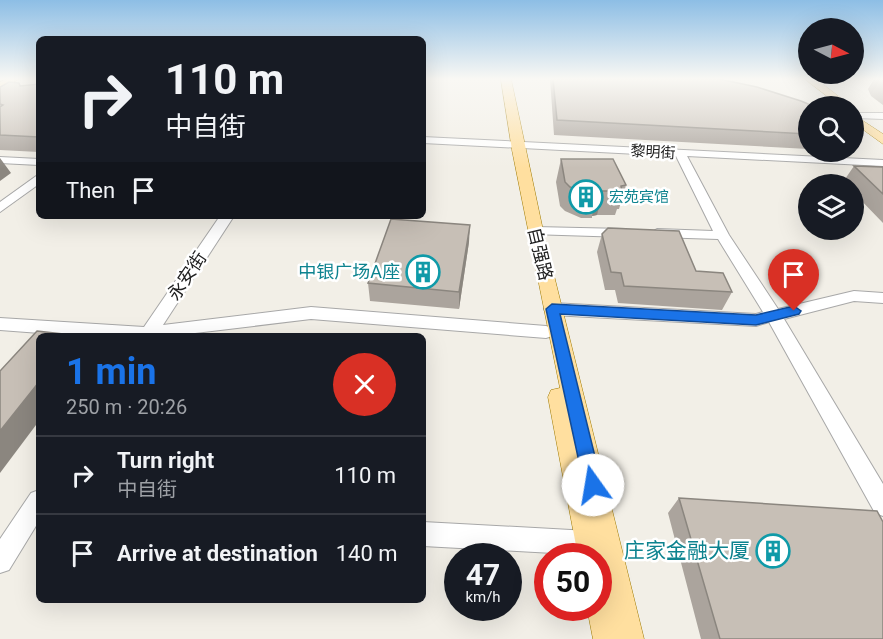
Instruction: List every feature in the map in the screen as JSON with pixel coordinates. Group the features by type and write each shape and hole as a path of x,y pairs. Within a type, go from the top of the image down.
{"main road":[{"name":"自强路","path":"506,109 546,332 590,543"},
{"name":"自强路","path":"509,109 513,145 535,231 628,639"},
{"path":"864,121 883,134"},
{"path":"864,123 883,140"},
{"path":"605,621 609,639"}],"street":[{"path":"864,115 883,116"},
{"name":"黎明街","path":"426,141 883,163"},
{"path":"680,153 722,235 774,316 883,505"},
{"path":"0,160 36,162"},
{"path":"0,208 36,180"},
{"name":"永安街","path":"149,333 225,219"},
{"path":"535,231 722,235"},
{"path":"552,309 756,320 854,296 883,298"},
{"path":"156,333 311,313 546,332"},
{"path":"0,324 52,332 94,333"},
{"path":"0,561 36,510"},
{"path":"426,534 534,545"}],"building":[{"path":"0,109 36,109 36,137 0,135"},
{"path":"556,109 798,109 798,133 557,120"},
{"path":"561,159 613,159 626,185 621,186 622,191 587,194 570,187 565,182"},
{"path":"854,166 883,167 883,194 864,174"},
{"name":"中银广场A座","path":"391,219 470,225 459,292 368,283"},
{"path":"608,228 679,231 696,271 723,273 732,292 624,286 621,273 611,272 602,234"},
{"path":"37,331 54,333 36,333 36,386 0,431 0,371"},
{"name":"庄家金融大厦","path":"679,498 877,511 883,522 883,639 720,639"}],"place":[{"name":"宏苑宾馆","path":"586,197"},
{"name":"中银广场A座","path":"423,272"},
{"name":"庄家金融大厦","path":"773,551"}],"route":[{"path":"593,485 552,309 756,320 794,311"}]}
